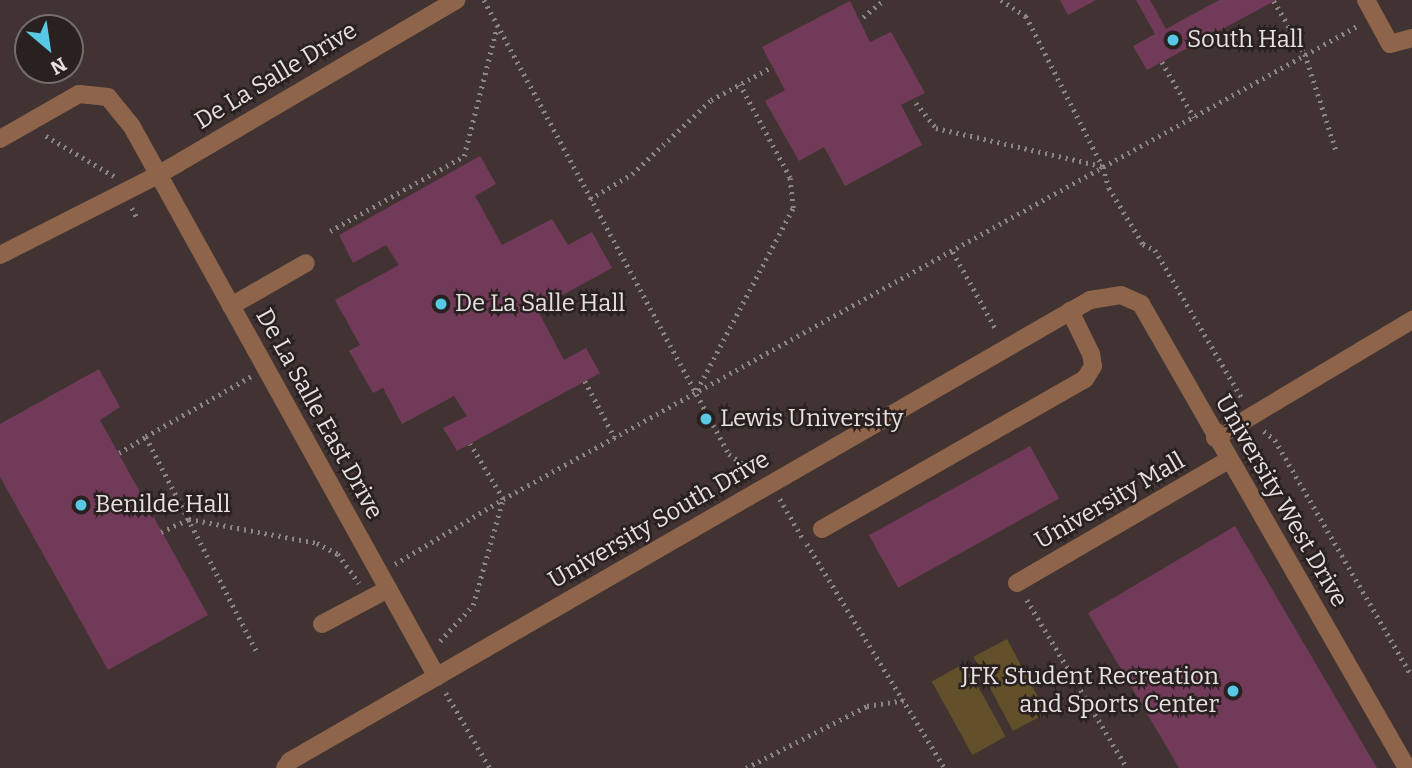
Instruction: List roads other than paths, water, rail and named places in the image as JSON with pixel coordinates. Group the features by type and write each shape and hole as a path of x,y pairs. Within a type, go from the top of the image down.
{"street":[{"name":"De La Salle Drive","path":"0,256 158,175 456,0"},
{"path":"1366,0 1390,44 1412,38"},
{"name":"De La Salle East Drive","path":"0,139 79,94 108,97 131,125 436,677"},
{"path":"231,306 306,263"},
{"name":"University West Drive","path":"1090,300 1121,295 1141,304 1215,438 1407,761"},
{"name":"University South Drive","path":"287,765 1090,300"},
{"path":"822,529 1085,379 1093,366 1091,354 1070,311"},
{"path":"1215,438 1412,320"},
{"name":"University Mall","path":"1017,583 1228,460"},
{"path":"322,624 384,581"}],"place":[{"name":"South Hall","path":"1173,40"},
{"name":"De La Salle Hall","path":"441,304"},
{"name":"Lewis University","path":"706,419"},
{"name":"Benilde Hall","path":"81,505"},
{"name":"JFK Student Recreation and Sports Center","path":"1233,691"}]}
